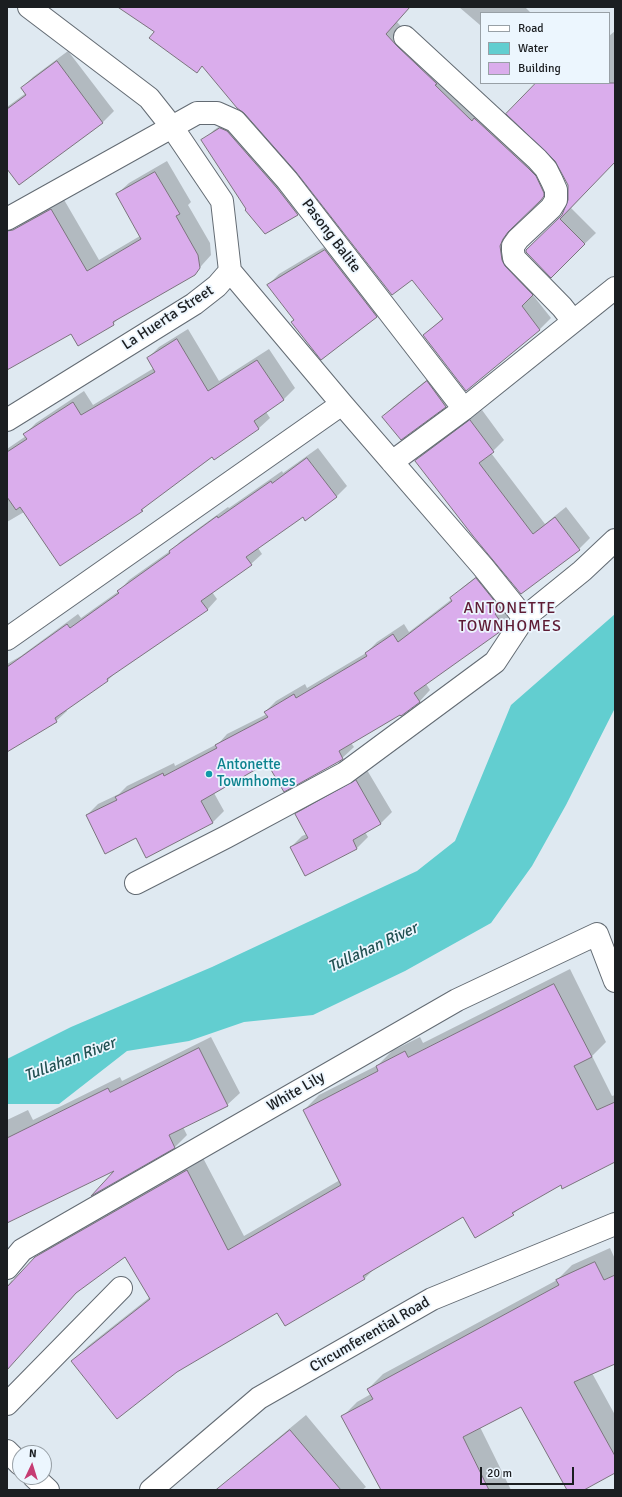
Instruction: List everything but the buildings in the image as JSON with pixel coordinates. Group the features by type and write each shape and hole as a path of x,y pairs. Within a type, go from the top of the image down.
{"street":[{"path":"29,7 149,98 172,127 222,201 230,271 342,404 483,567 524,618"},
{"path":"405,37 484,109 546,169 556,190 556,200 551,208 518,239 513,246 514,258 574,321"},
{"name":"Pasong Balite","path":"7,219 197,113 218,114 235,122 287,180 464,409"},
{"name":"La Huerta Street","path":"7,420 194,304 217,286 230,271"},
{"path":"392,462 464,409 615,288"},
{"path":"7,639 342,404"},
{"path":"136,883 345,774 496,662 524,618 582,571 615,540"},
{"name":"White Lily","path":"7,1268 22,1250 450,1004 597,934 615,981"},
{"name":"Circumferential Road","path":"151,1490 259,1398 432,1299 615,1224"},
{"path":"7,1404 121,1288"}],"water":[{"name":"Tullahan River","path":"615,614 615,708 566,805 532,866 491,923 405,971 313,1015 244,1022 189,1041 127,1051 59,1104 7,1104 7,1059 71,1027 212,967 417,871 455,841 511,705"}],"place":[{"name":"Antonette Towmhomes","path":"209,774"}],"district":[{"name":"ANTONETTE TOWNHOMES","path":"510,618"}]}
